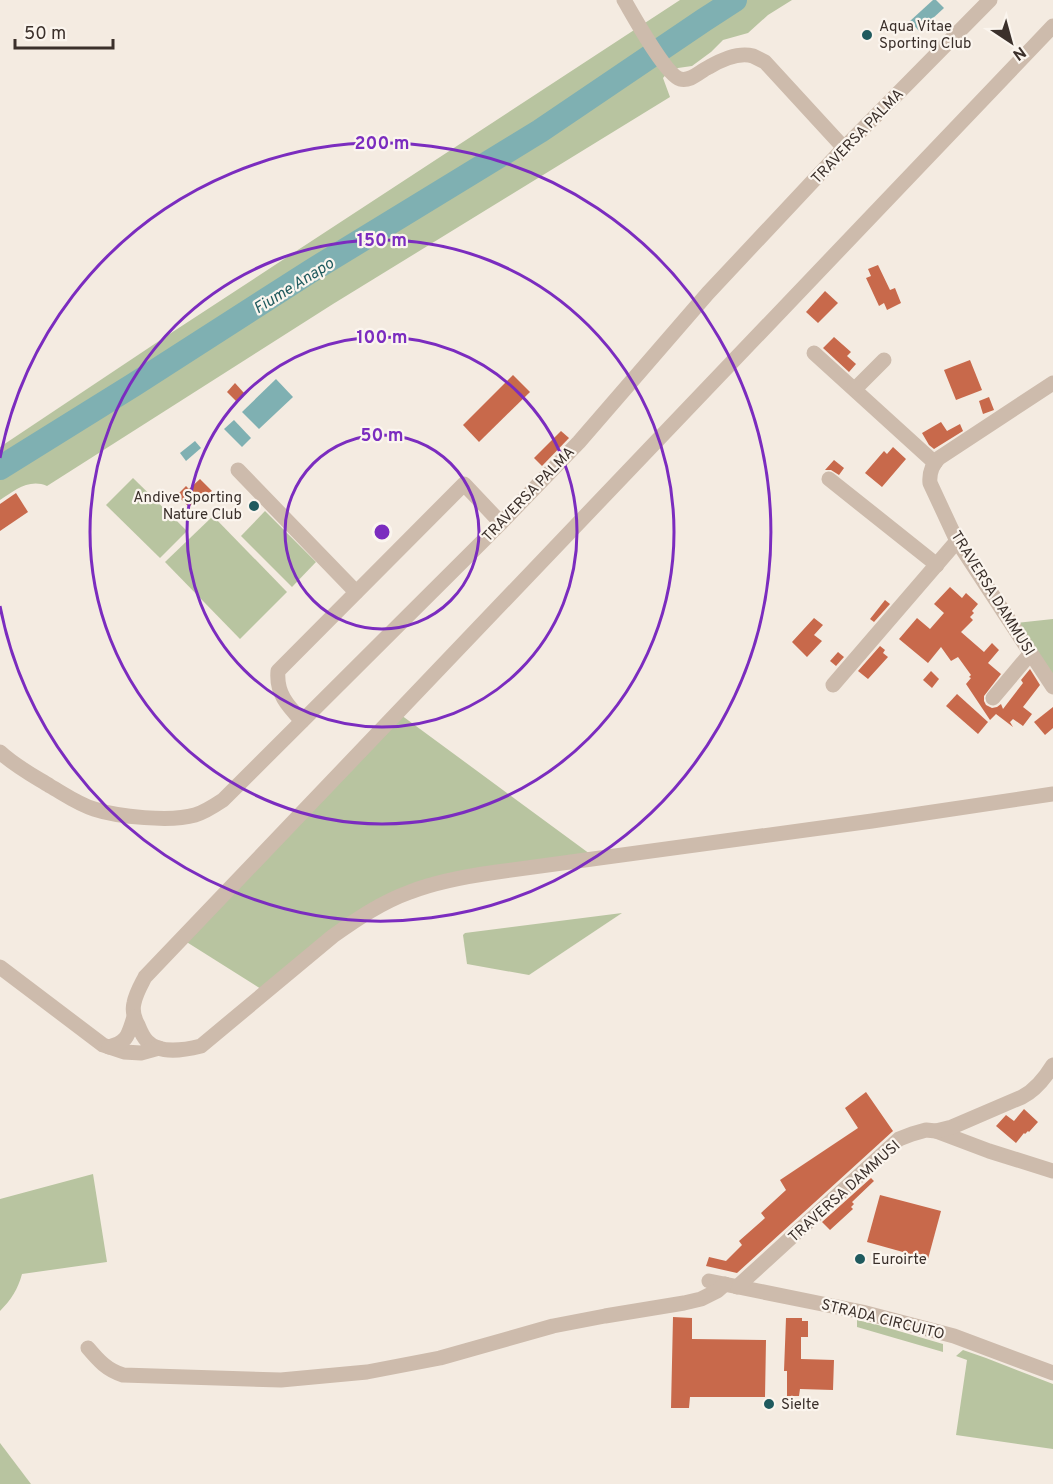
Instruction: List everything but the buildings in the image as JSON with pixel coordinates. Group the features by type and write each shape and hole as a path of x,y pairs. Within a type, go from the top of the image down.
{"street":[{"path":"624,0 669,71 680,79 692,78 708,67 735,56 751,56 765,62 844,148"},
{"name":"TRAVERSA PALMA","path":"0,752 11,763 76,802 118,815 160,819 194,816 223,800 501,523 579,442 708,293 984,3"},
{"path":"109,1047 127,1038 134,1017 134,1004 145,977 1053,26"},
{"path":"814,353 935,463 1053,383"},
{"path":"855,389 884,360"},
{"name":"TRAVERSA DAMMUSI","path":"935,463 929,476 930,483 957,541 1053,687"},
{"path":"238,470 356,592"},
{"path":"829,479 937,565"},
{"path":"302,720 289,707 281,694 277,681 278,671 464,484 501,523"},
{"path":"833,685 957,541"},
{"path":"993,698 1030,654"},
{"path":"134,1017 148,1042 159,1048 169,1051 201,1046 346,927 381,905 440,882 1053,794"},
{"path":"0,967 103,1045 124,1052 141,1053 159,1048"},
{"name":"TRAVERSA DAMMUSI","path":"88,1348 112,1372 123,1375 281,1380 403,1366 554,1326 701,1299 731,1286 899,1139 926,1130 936,1131 952,1127 1030,1093 1040,1084 1053,1065"},
{"path":"936,1131 1053,1171"},
{"name":"STRADA CIRCUITO","path":"709,1281 862,1311 954,1336 1053,1373"}],"green space":[{"path":"680,0 792,0 768,15 748,33 723,40 692,66 669,71 663,78 670,97 333,304 47,486 28,485 0,500 0,447"},
{"path":"133,478 187,531 160,558 106,505"},
{"path":"265,511 316,562 292,587 241,536"},
{"path":"213,516 287,592 240,639 165,562"},
{"path":"1053,619 1053,677 1016,623"},
{"path":"401,715 590,854 432,878 261,989 185,941"},
{"path":"622,913 529,975 467,964 463,935 465,933"},
{"path":"93,1174 107,1262 22,1274 14,1294 0,1311 0,1199"},
{"path":"857,1320 943,1344 943,1352 857,1327"},
{"path":"963,1350 1053,1384 1053,1449 956,1435 967,1360 956,1356"},
{"path":"0,1443 31,1484 0,1484"}],"water":[{"path":"933,0 944,8 919,31 910,21"},
{"path":"276,379 293,397 259,429 242,412"},
{"path":"234,420 251,438 242,447 224,429"},
{"path":"195,441 201,448 186,461 180,453"}],"waterway":[{"name":"Fiume Anapo","path":"0,468 311,271 540,131 735,0"}],"place":[{"name":"Aqua Vitae Sporting Club","path":"867,35"},
{"name":"Andive Sporting Nature Club","path":"254,506"},
{"name":"Euroirte","path":"860,1259"},
{"name":"Sielte","path":"769,1404"}]}
